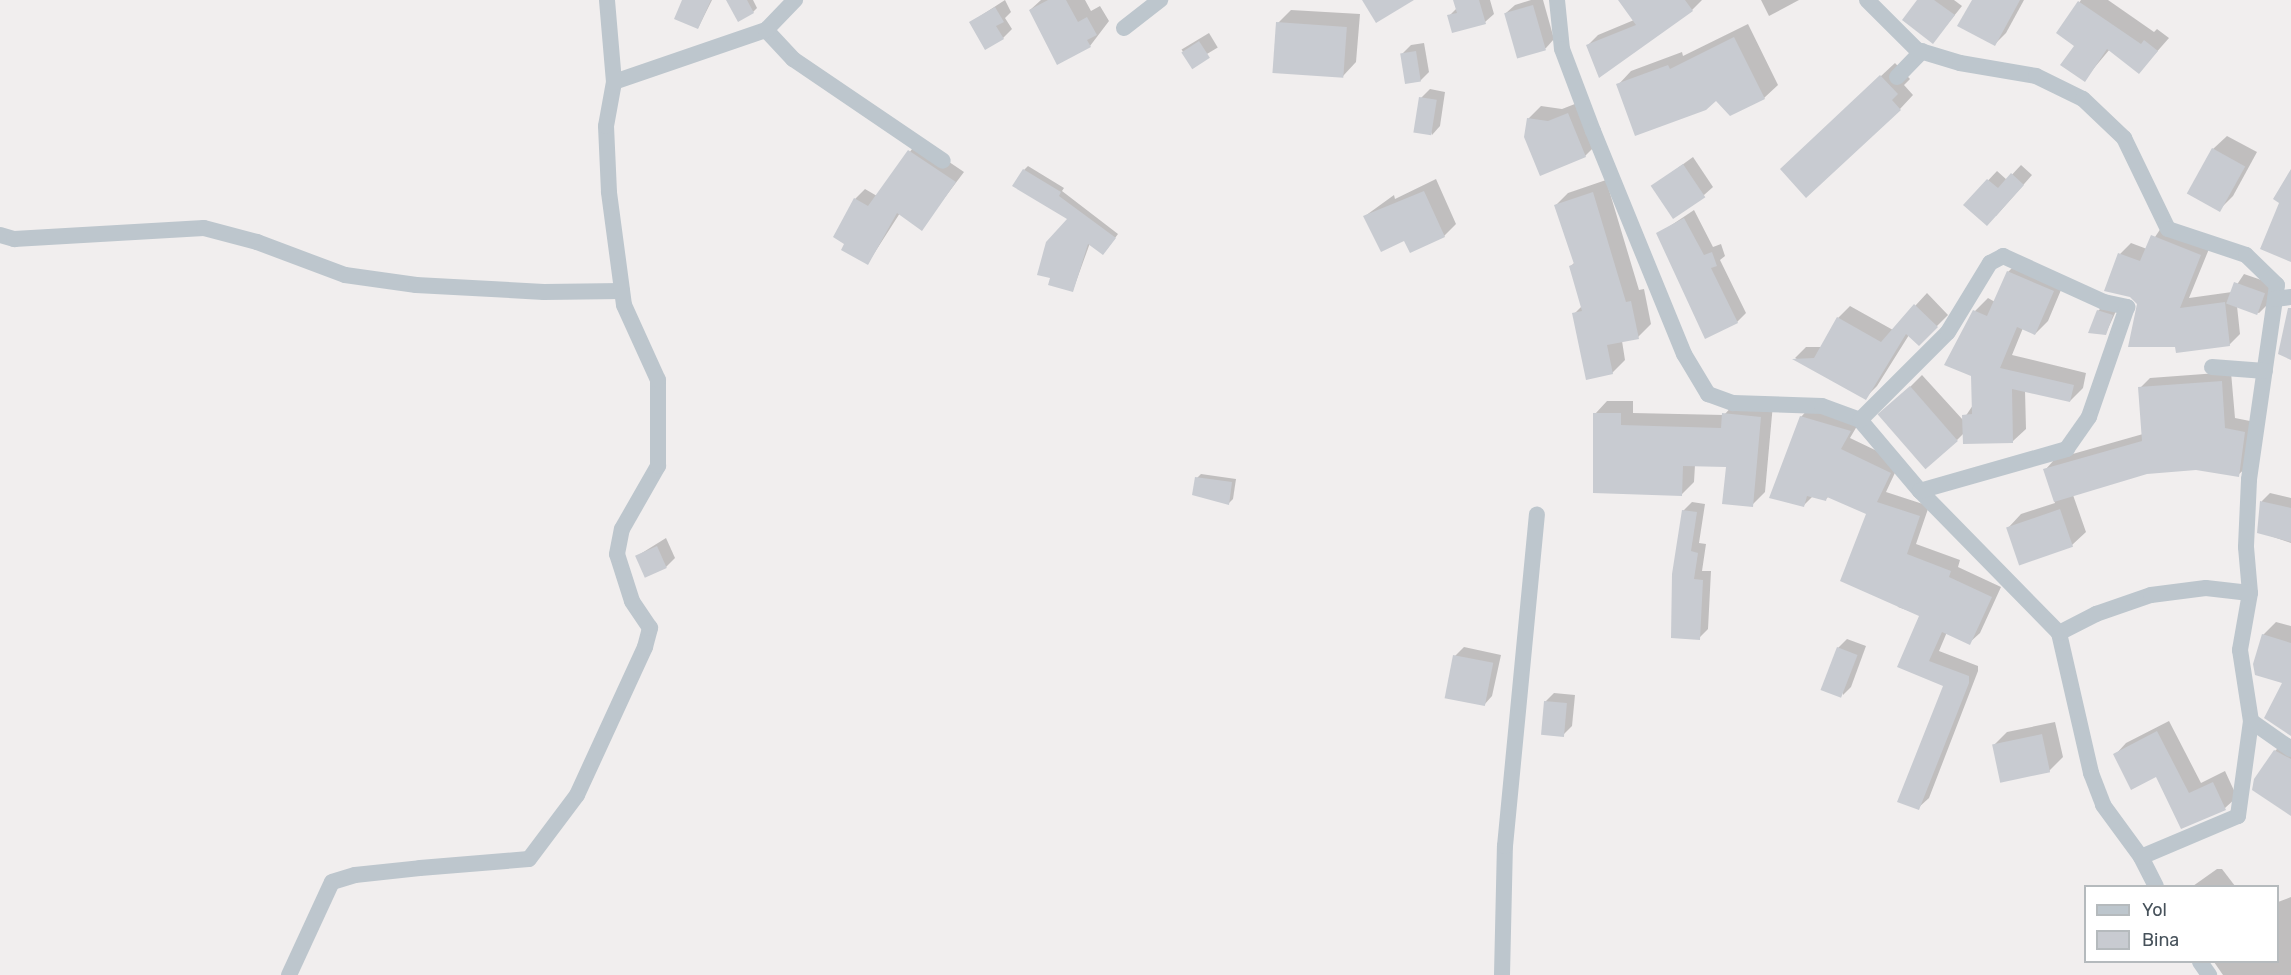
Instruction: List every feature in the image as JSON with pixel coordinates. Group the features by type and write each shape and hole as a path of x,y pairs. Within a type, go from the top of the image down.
{"street":[{"path":"289,975 332,882 420,867 529,859 577,795 602,746 650,628 632,601 617,554 622,529 658,466 658,380 624,305 622,291 607,148 606,126 614,82 607,0"},
{"path":"614,82 766,30 795,0"},
{"path":"1124,28 1160,0"},
{"path":"1557,0 1563,49 1593,131 1684,354 1708,393 1733,403 1822,406 1860,420 1920,490 2059,633 2091,773 2103,806 2141,857 2155,885"},
{"path":"1867,0 1922,51 2036,76 2083,99 2124,138 2168,229 2246,255 2277,285 2283,298 2265,371 2249,480 2246,547 2250,593 2240,650 2251,722 2238,816 2141,857"},
{"path":"766,30 793,59 943,161"},
{"path":"1897,77 1922,51"},
{"path":"0,235 14,239 204,228 257,242 345,275 416,285 544,292 622,291"},
{"path":"1860,420 1948,332 1990,263 2003,256 2104,302 2127,308 2089,417 2067,449 1920,490"},
{"path":"2212,368 2265,371"},
{"path":"1502,975 1505,846 1537,515"},
{"path":"2059,633 2096,614 2151,596 2206,588 2250,593"},
{"path":"2251,722 2291,749"}],"building":[{"path":"682,0 711,0 698,29 674,19"},
{"path":"726,0 747,0 754,13 738,22"},
{"path":"1048,0 1066,0 1078,22 1087,17 1097,35 1087,40 1091,47 1057,65 1029,10"},
{"path":"1362,0 1414,0 1376,23"},
{"path":"1453,0 1479,0 1486,24 1452,33 1447,15 1457,13"},
{"path":"1618,0 1685,0 1693,11 1599,78 1586,45 1636,25"},
{"path":"1917,0 1934,0 1955,15 1933,44 1902,20"},
{"path":"1972,0 2020,0 1995,46 1957,26"},
{"path":"2078,1 2141,44 2144,40 2158,51 2139,74 2107,49 2085,82 2060,65 2074,46 2056,33"},
{"path":"1533,5 1546,50 1517,58 1504,13"},
{"path":"995,7 1004,22 996,26 1004,39 985,50 969,22"},
{"path":"1276,22 1347,27 1343,78 1272,73"},
{"path":"1734,37 1765,99 1730,116 1716,101 1706,110 1635,136 1616,84 1668,65 1670,69"},
{"path":"1199,41 1210,58 1192,69 1181,52"},
{"path":"1416,51 1421,82 1405,84 1400,54"},
{"path":"1880,75 1898,94 1892,100 1901,110 1806,198 1780,169"},
{"path":"1419,97 1437,100 1431,135 1413,133"},
{"path":"1568,113 1586,157 1540,176 1524,137 1527,118 1548,121"},
{"path":"2212,148 2245,166 2220,212 2187,193"},
{"path":"908,150 956,182 922,231 897,213 868,265 841,250 844,244 833,237 854,198 868,206"},
{"path":"1683,164 1705,197 1673,219 1651,186"},
{"path":"1023,169 1061,192 1059,196 1116,238 1103,255 1088,244 1073,292 1048,285 1050,278 1037,275 1046,242 1067,219 1012,186"},
{"path":"2291,169 2291,262 2260,249 2279,203 2273,199"},
{"path":"2011,173 2024,185 1987,226 1963,205 1987,179 1998,188"},
{"path":"1424,191 1445,237 1410,253 1404,241 1381,252 1363,216"},
{"path":"1593,192 1626,302 1631,301 1639,339 1607,345 1613,374 1586,380 1572,313 1582,311 1569,266 1574,264 1554,205"},
{"path":"1684,218 1704,255 1712,252 1717,266 1711,268 1738,323 1705,339 1656,233"},
{"path":"2151,235 2201,255 2180,308 2225,302 2230,346 2176,353 2175,347 2128,347 2137,304 2130,297 2104,291 2118,253 2140,261"},
{"path":"2007,271 2054,291 2035,335 2017,327 2000,368 2074,385 2070,402 2012,389 2013,443 1963,444 1962,415 1972,414 1971,376 1944,365 1973,310 1987,316"},
{"path":"2234,282 2265,293 2257,315 2226,304"},
{"path":"1914,304 1938,327 1919,346 1906,334 1866,400 1792,359 1814,358 1837,317 1881,342"},
{"path":"2288,308 2291,308 2291,360 2278,354"},
{"path":"2097,310 2113,315 2106,335 2088,333"},
{"path":"2222,381 2225,428 2245,432 2239,477 2196,470 2147,474 2054,502 2043,469 2142,441 2138,387"},
{"path":"1910,386 1958,441 1925,469 1878,414"},
{"path":"1593,413 1621,413 1621,425 1721,428 1722,413 1761,417 1753,507 1722,504 1726,467 1683,466 1682,496 1593,493"},
{"path":"1800,416 1851,431 1841,449 1891,473 1877,502 1920,516 1907,554 1951,571 1949,577 1992,597 1970,645 1942,632 1929,661 1969,676 1969,683 1919,810 1897,802 1943,686 1897,667 1919,616 1840,581 1866,514 1827,497 1826,501 1807,496 1804,507 1769,498"},
{"path":"1195,477 1232,482 1229,505 1192,495"},
{"path":"2260,501 2291,508 2291,542 2257,533"},
{"path":"2060,509 2073,547 2019,565 2006,528"},
{"path":"1682,510 1697,512 1691,551 1698,553 1694,579 1703,580 1700,640 1671,638 1672,574"},
{"path":"657,546 667,568 645,578 635,556"},
{"path":"2262,634 2291,643 2291,736 2264,718 2282,683 2255,675 2253,664"},
{"path":"1837,647 1858,655 1841,698 1821,690"},
{"path":"1453,655 1493,663 1485,706 1445,698"},
{"path":"1544,701 1567,703 1564,737 1541,735"},
{"path":"2157,731 2189,793 2213,782 2226,810 2181,829 2156,777 2131,790 2113,754"},
{"path":"2042,734 2050,772 2000,783 1992,745"},
{"path":"2274,750 2291,759 2291,816 2252,790 2254,779"}]}
